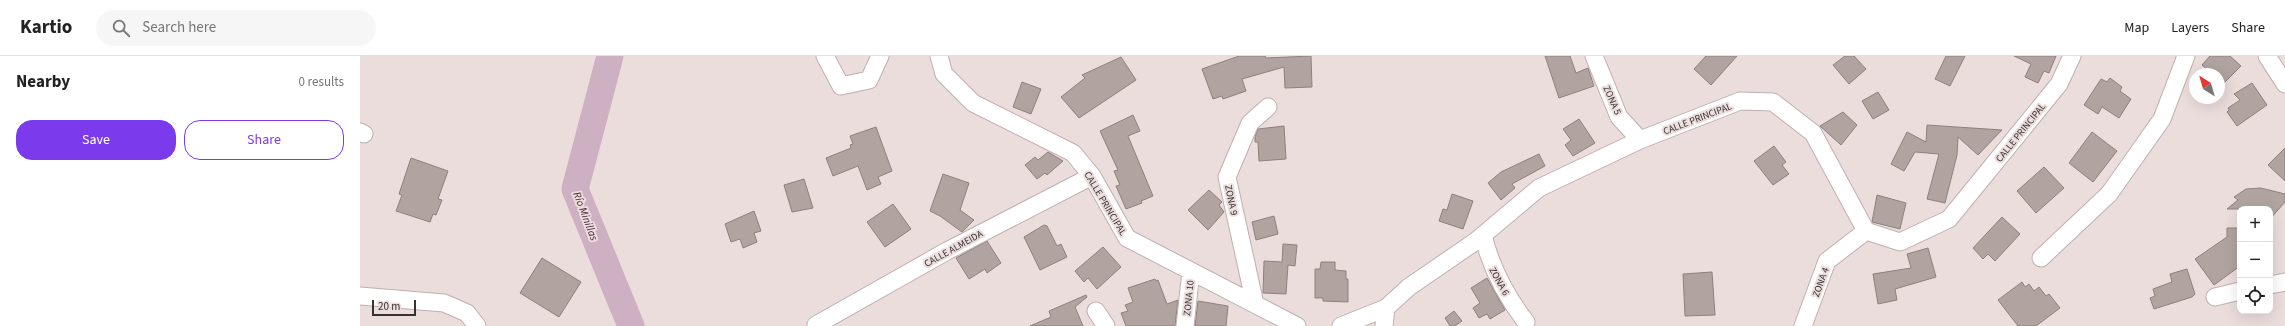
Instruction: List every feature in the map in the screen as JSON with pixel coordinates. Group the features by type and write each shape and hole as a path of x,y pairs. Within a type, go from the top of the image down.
{"street":[{"path":"825,56 841,86 869,80 880,56"},
{"name":"CALLE PRINCIPAL","path":"939,56 944,74 973,103 1073,153 1092,176 1127,238 1297,326"},
{"name":"ZONA 5","path":"1594,56 1619,117 1640,140"},
{"name":"CALLE PRINCIPAL","path":"1341,326 1386,308 1409,287 1482,235 1539,188 1640,140 1740,101 1773,102 1813,133 1866,231 1900,242 1949,219 2060,84 2072,56"},
{"path":"2041,258 2109,194 2162,119 2186,56"},
{"path":"2267,56 2285,84"},
{"name":"ZONA 9","path":"1255,304 1227,177 1250,123 1268,107"},
{"name":"CALLE ALMEIDA","path":"816,325 947,251 1092,176"},
{"name":"ZONA 4","path":"1803,326 1827,261 1866,231"},
{"name":"ZONA 6","path":"1482,235 1489,261 1497,277 1514,307 1526,322"},
{"name":"ZONA 10","path":"1185,326 1191,271"},
{"path":"2273,284 2285,282"},
{"path":"2215,297 2237,292"},
{"path":"360,296 444,303 467,312 477,326"},
{"path":"1384,326 1386,308"},
{"path":"1096,311 1106,326"}],"building":[{"path":"1239,56 1265,56 1266,58 1311,56 1312,87 1285,88 1284,67 1242,79 1246,91 1223,99 1222,96 1213,99 1202,69"},
{"path":"1545,56 1570,56 1576,73 1588,68 1594,86 1559,98"},
{"path":"1706,56 1737,56 1711,85 1694,69"},
{"path":"1845,56 1854,56 1866,69 1849,84 1833,65"},
{"path":"1946,56 1965,56 1950,86 1935,79"},
{"path":"2014,56 2056,56 2049,73 2044,71 2038,83 2025,77 2031,64"},
{"path":"2210,56 2230,56 2241,66 2225,82 2225,68 2205,68 2202,65"},
{"path":"1121,57 1136,80 1079,118 1061,97 1085,78 1082,75"},
{"path":"2110,78 2122,87 2120,91 2131,99 2119,118 2102,107 2098,114 2084,105 2101,79 2107,82"},
{"path":"1022,82 1041,89 1031,114 1013,107"},
{"path":"2252,83 2267,105 2237,126 2227,112 2229,110 2228,108 2240,100 2234,94"},
{"path":"1878,92 1889,110 1873,119 1862,101"},
{"path":"1843,112 1857,125 1841,145 1820,126"},
{"path":"1133,115 1140,131 1128,136 1153,196 1141,201 1142,203 1126,209 1116,186 1120,185 1114,171 1118,170 1100,131"},
{"path":"1579,119 1595,143 1573,156 1565,145 1571,140 1563,129"},
{"path":"1927,125 2002,130 1978,155 1958,137 1957,155 1945,203 1927,199 1939,154 1915,152 1904,171 1891,164 1907,132 1926,142"},
{"path":"1284,126 1286,159 1259,161 1258,142 1255,142 1258,129"},
{"path":"876,127 892,171 878,177 881,184 867,190 858,166 833,176 826,158 851,148 850,145 853,144 850,136"},
{"path":"2092,132 2117,151 2093,182 2069,163"},
{"path":"1774,146 1786,162 1782,165 1789,174 1773,185 1754,161"},
{"path":"2285,148 2285,181 2268,165"},
{"path":"1048,152 1063,161 1047,175 1045,173 1037,179 1025,165 1035,157 1038,160"},
{"path":"1539,154 1545,166 1512,184 1515,188 1501,200 1488,183 1501,172"},
{"path":"411,158 448,171 438,199 442,200 436,215 433,214 430,222 396,211 402,195 399,194"},
{"path":"2044,167 2064,188 2036,213 2017,191"},
{"path":"943,174 969,183 960,210 974,220 962,232 940,216 930,211"},
{"path":"804,179 813,208 792,212 784,185"},
{"path":"2261,188 2285,194 2285,202 2273,216 2273,206 2237,206 2237,209 2227,209 2238,200 2234,197 2246,189"},
{"path":"1209,190 1222,202 1219,205 1224,212 1208,230 1188,210"},
{"path":"1452,194 1473,201 1463,229 1439,221 1443,209 1447,210"},
{"path":"1877,195 1906,203 1900,229 1872,222"},
{"path":"893,204 911,229 885,247 867,222"},
{"path":"754,211 761,231 754,233 757,242 743,248 740,239 731,242 725,224"},
{"path":"1274,216 1278,234 1256,240 1252,222"},
{"path":"2002,217 2020,234 1995,261 1988,254 1983,259 1973,248"},
{"path":"1044,225 1047,226 1057,246 1061,244 1067,257 1040,270 1024,237"},
{"path":"2227,228 2237,228 2237,268 2214,285 2195,259 2227,237"},
{"path":"987,241 1001,263 987,273 985,269 969,279 956,258"},
{"path":"1283,244 1297,245 1295,266 1288,265 1286,294 1263,293 1264,261 1282,262"},
{"path":"1103,247 1121,267 1097,289 1088,278 1084,282 1075,271"},
{"path":"1928,248 1936,277 1895,289 1897,300 1878,304 1873,274 1911,268 1907,254"},
{"path":"542,258 581,282 559,317 520,293"},
{"path":"1321,262 1335,262 1335,270 1346,271 1346,279 1348,279 1348,302 1323,301 1323,298 1315,298 1315,269 1320,269"},
{"path":"2187,269 2195,294 2192,297 2154,309 2150,298 2155,296 2153,289 2172,282 2170,274"},
{"path":"1712,272 1715,315 1685,316 1683,274"},
{"path":"1487,278 1505,310 1490,319 1487,314 1479,318 1473,308 1480,303 1471,288"},
{"path":"1155,279 1156,281 1158,280 1167,304 1178,300 1175,326 1126,326 1121,313 1128,311 1125,305 1133,302 1128,288"},
{"path":"2022,282 2025,287 2029,284 2034,291 2039,287 2046,296 2049,294 2060,308 2036,326 2018,326 1998,300"},
{"path":"1086,295 1087,297 1075,307 1083,326 1030,326 1051,317 1049,311"},
{"path":"1198,301 1228,306 1226,326 1195,326"},
{"path":"1454,311 1462,321 1455,326 1450,326 1445,318"}],"waterway":[{"name":"Río Minillas","path":"610,56 575,189 631,326"}]}
